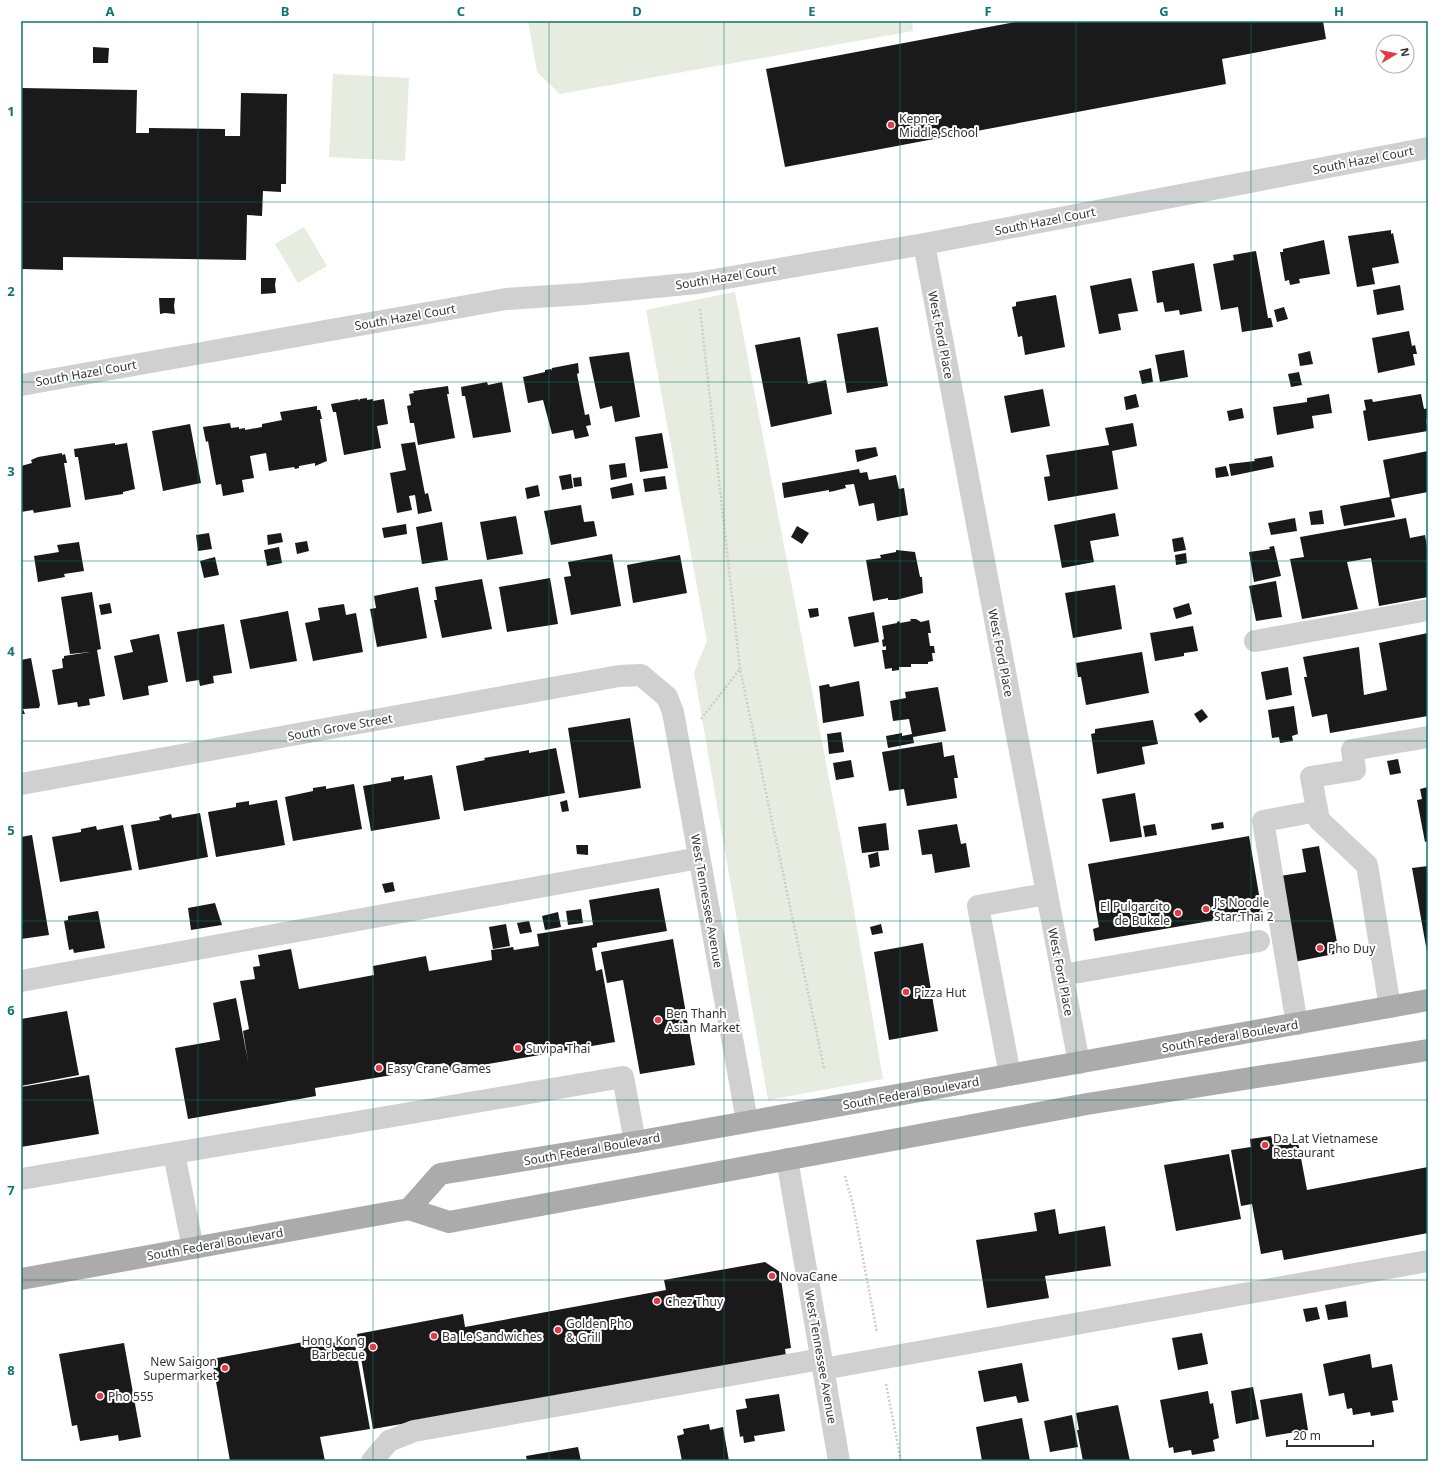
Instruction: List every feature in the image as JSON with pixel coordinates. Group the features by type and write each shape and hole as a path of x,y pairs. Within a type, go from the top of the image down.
{"main road":[{"name":"South Federal Boulevard","path":"409,1209 440,1174 634,1142 1428,1000"},
{"name":"South Federal Boulevard","path":"21,1279 409,1209 449,1222 1087,1104 1428,1050"}],"street":[{"name":"South Hazel Court","path":"21,385 506,299 583,294 697,283 924,244 1428,148"},
{"name":"West Ford Place","path":"924,244 1079,1062"},
{"path":"1255,641 1428,610"},
{"name":"South Grove Street","path":"21,784 619,676 641,675 656,686"},
{"name":"West Tennessee Avenue","path":"656,686 667,696 673,712 747,1122"},
{"path":"1390,1007 1367,865 1319,820 1311,777 1354,770 1352,750 1428,737"},
{"path":"1297,1024 1263,821 1317,811"},
{"path":"21,981 699,858"},
{"path":"1010,1075 978,906 1046,894"},
{"path":"1062,975 1259,941"},
{"path":"21,1180 623,1077 634,1142"},
{"path":"174,1154 193,1248"},
{"name":"West Tennessee Avenue","path":"787,1159 839,1461"},
{"path":"372,1461 389,1441 414,1431 822,1364 882,1359 1428,1261"}],"path":[{"path":"697,283 740,669 824,1068"},
{"path":"680,746 740,669"},
{"path":"844,1174 853,1205 901,1461"}],"shaded area":[{"path":"528,21 912,21 913,31 560,94 537,72"},
{"path":"333,74 409,78 405,161 329,157"},
{"path":"304,227 327,266 298,283 275,244"},
{"path":"735,292 850,887 883,1079 768,1100 694,672 707,641 646,310"}],"building":[{"name":"Kepner Middle School","path":"1021,21 1323,21 1326,39 1222,59 1226,84 785,167 766,69"},
{"path":"93,47 109,48 108,63 93,63"},
{"path":"21,88 137,90 136,133 149,133 149,128 225,129 225,136 240,136 241,93 287,94 286,184 281,184 281,192 263,191 262,216 247,215 246,260 63,257 63,270 21,269"},
{"path":"1391,230 1391,234 1393,233 1399,263 1372,268 1375,284 1357,287 1348,236"},
{"path":"1324,240 1330,274 1299,279 1300,283 1290,285 1289,280 1285,281 1280,252 1283,252 1283,249"},
{"path":"1256,251 1268,318 1271,318 1273,327 1242,332 1238,307 1221,310 1213,264 1234,260 1233,255"},
{"path":"1194,263 1202,311 1180,315 1179,310 1165,312 1163,302 1157,303 1152,271"},
{"path":"261,278 276,278 276,293 261,294"},
{"path":"1131,278 1138,311 1118,314 1121,330 1099,334 1090,286"},
{"path":"1400,285 1404,310 1377,315 1373,290"},
{"path":"1056,295 1065,347 1025,355 1022,336 1018,337 1012,307 1016,306 1016,302"},
{"path":"159,298 175,298 175,314 160,314"},
{"path":"1284,307 1288,319 1277,322 1274,310"},
{"path":"878,327 888,386 847,393 837,334"},
{"path":"1409,331 1412,346 1415,345 1417,354 1413,354 1415,365 1378,373 1372,338"},
{"path":"800,337 808,384 826,380 832,414 771,427 755,345"},
{"path":"1184,350 1188,377 1160,382 1155,355"},
{"path":"1310,351 1313,364 1300,366 1298,354"},
{"path":"629,352 640,417 615,422 612,406 600,409 589,357"},
{"path":"578,363 579,373 577,374 585,415 589,414 591,425 586,426 589,436 575,439 573,430 552,434 543,400 528,403 523,377 545,372 545,370 551,369 551,371 552,368"},
{"path":"1151,368 1153,382 1142,384 1139,371"},
{"path":"1299,372 1302,385 1291,387 1288,374"},
{"path":"487,382 488,385 502,382 511,432 473,438 465,396 462,396 461,387"},
{"path":"448,386 449,394 447,394 455,438 418,445 414,423 410,423 407,406 411,405 409,394 414,393 413,391"},
{"path":"1043,389 1050,426 1011,433 1004,396"},
{"path":"1136,394 1139,407 1126,410 1124,397"},
{"path":"1329,394 1332,413 1312,416 1314,428 1277,435 1273,407 1307,402 1307,398"},
{"path":"1421,394 1424,409 1428,408 1428,419 1426,420 1428,431 1368,441 1363,411 1366,410 1364,400 1372,399 1373,402"},
{"path":"367,398 367,400 373,399 373,401 384,399 388,424 377,426 381,448 344,455 336,412 333,412 331,404 358,399 359,401 360,399"},
{"path":"317,406 317,410 320,410 322,419 320,419 327,461 315,466 315,463 299,466 299,468 295,469 294,467 269,471 266,453 250,456 254,478 242,480 244,492 223,496 221,484 216,485 208,441 206,442 203,427 230,423 231,428 239,427 239,429 245,428 245,430 262,427 262,424 282,420 280,412"},
{"path":"1242,408 1244,418 1229,421 1227,411"},
{"path":"1133,423 1137,446 1112,451 1118,489 1048,501 1044,477 1050,476 1046,455 1109,445 1105,428"},
{"path":"190,424 201,483 163,491 152,431"},
{"path":"662,433 668,468 640,472 635,437"},
{"path":"415,442 425,494 428,493 432,511 418,514 415,495 409,496 412,510 397,513 390,473 406,470 401,444"},
{"path":"115,443 115,445 127,443 135,489 123,492 123,494 85,500 78,457 75,457 74,449"},
{"path":"876,447 878,456 857,462 855,450"},
{"path":"1428,451 1428,492 1391,499 1395,517 1344,526 1340,506 1390,497 1383,460"},
{"path":"62,453 62,455 65,454 67,463 64,463 71,507 34,513 33,510 21,512 21,466 32,463 31,460 38,457"},
{"path":"1272,456 1274,467 1231,476 1229,464 1255,461 1254,459"},
{"path":"625,463 627,477 611,480 609,465"},
{"path":"1226,466 1229,476 1216,478 1215,468"},
{"path":"859,469 860,473 867,472 869,480 896,475 899,489 904,488 908,515 877,521 874,503 859,506 854,484 845,485 846,488 829,492 829,490 784,498 782,483"},
{"path":"571,474 573,488 562,490 559,476"},
{"path":"665,476 667,489 645,492 643,479"},
{"path":"581,477 582,486 574,487 573,478"},
{"path":"632,483 634,495 612,499 610,488"},
{"path":"538,485 540,496 527,499 525,488"},
{"path":"581,505 584,522 594,521 597,536 551,545 544,511"},
{"path":"1322,510 1324,524 1311,525 1309,512"},
{"path":"1115,513 1119,536 1090,541 1094,562 1062,568 1054,525"},
{"path":"516,516 523,554 487,560 480,522"},
{"path":"1295,518 1297,531 1271,535 1268,523"},
{"path":"1406,518 1410,538 1425,535 1428,553 1428,597 1379,606 1371,558 1347,562 1358,609 1302,619 1290,559 1304,557 1300,537"},
{"path":"442,522 448,560 422,564 416,527"},
{"path":"406,524 407,534 384,538 382,528"},
{"path":"797,526 809,533 802,544 791,537"},
{"path":"209,533 212,549 198,551 196,535"},
{"path":"281,533 283,542 268,545 267,535"},
{"path":"1183,537 1186,550 1174,552 1172,539"},
{"path":"307,541 309,551 297,554 295,543"},
{"path":"79,542 84,571 64,574 65,577 38,582 34,556 59,552 57,545"},
{"path":"1274,546 1281,576 1254,582 1249,552 1270,549 1269,547"},
{"path":"279,547 282,563 267,566 264,550"},
{"path":"896,550 915,552 920,577 922,577 923,593 896,600 888,600 888,598 873,601 866,560 881,558 880,555 896,552"},
{"path":"1186,553 1187,563 1176,565 1175,555"},
{"path":"612,554 621,606 571,615 564,577 571,576 568,562"},
{"path":"680,555 687,593 633,603 627,565"},
{"path":"215,557 219,575 204,578 200,561"},
{"path":"550,578 558,624 507,632 499,587"},
{"path":"482,579 492,629 442,638 434,600 437,600 435,587"},
{"path":"1276,581 1282,617 1256,621 1249,586"},
{"path":"1115,585 1122,629 1073,638 1065,593"},
{"path":"418,587 427,638 377,647 370,609 376,608 374,596"},
{"path":"92,592 101,649 97,650 105,696 89,699 90,705 78,707 77,702 58,705 52,670 63,668 62,659 64,656 90,652 70,654 61,597"},
{"path":"110,603 112,613 101,615 99,605"},
{"path":"1189,603 1192,614 1176,619 1173,608"},
{"path":"344,604 346,615 356,613 363,652 313,661 305,623 320,620 318,608"},
{"path":"818,608 819,616 810,618 808,609"},
{"path":"288,611 297,661 250,669 240,620"},
{"path":"874,612 879,642 854,647 848,617"},
{"path":"910,619 916,619 921,622 929,620 931,633 928,633 930,646 934,646 935,653 932,653 933,661 928,662 928,664 911,664 911,667 899,667 899,670 892,671 892,668 885,669 882,650 886,650 886,646 883,647 882,640 884,639 882,626 897,623 899,621 900,623 911,621"},
{"path":"224,624 232,673 213,676 214,683 200,686 199,680 186,682 177,632"},
{"path":"1193,626 1198,651 1184,653 1184,656 1155,661 1150,633"},
{"path":"1428,633 1428,716 1330,733 1327,714 1312,717 1304,677 1307,677 1303,657 1359,647 1364,695 1387,690 1379,643"},
{"path":"159,634 168,682 148,686 149,695 123,700 114,656 133,652 130,640"},
{"path":"1142,652 1149,693 1086,705 1081,677 1078,677 1076,663"},
{"path":"31,658 40,705 39,708 23,709 25,714 21,714 21,660"},
{"path":"1288,667 1292,695 1266,700 1261,672"},
{"path":"859,681 864,716 823,723 819,686 829,684 830,687"},
{"path":"938,687 946,731 913,737 914,743 888,748 886,736 902,733 902,736 912,734 909,719 893,721 890,701 906,698 905,692"},
{"path":"1294,706 1298,734 1292,736 1293,741 1280,743 1279,737 1272,738 1268,710"},
{"path":"1202,709 1208,717 1200,723 1194,714"},
{"path":"630,718 641,788 579,798 568,728"},
{"path":"1153,720 1158,744 1142,747 1145,764 1097,774 1091,734 1095,733 1095,729"},
{"path":"841,732 844,752 829,754 827,734"},
{"path":"942,742 944,757 954,755 958,778 954,778 957,798 907,806 904,789 889,791 882,752"},
{"path":"556,748 565,793 464,811 456,766 485,760 484,758 529,750 529,753"},
{"path":"1398,759 1401,773 1390,775 1387,761"},
{"path":"851,760 854,777 836,780 833,763"},
{"path":"432,775 440,819 371,831 363,786 391,781 391,778 404,776 404,780"},
{"path":"354,784 362,829 293,841 285,797 313,791 313,788 326,786 326,789"},
{"path":"1428,787 1428,841 1425,842 1417,800 1422,799 1420,789"},
{"path":"1135,793 1142,837 1110,842 1102,799"},
{"path":"277,800 285,845 216,857 208,812 236,807 236,803 249,801 249,805"},
{"path":"567,800 569,811 562,812 560,802"},
{"path":"200,813 208,857 139,870 131,825 160,820 159,817 171,814 172,818"},
{"path":"1223,822 1224,828 1212,830 1211,824"},
{"path":"886,823 889,850 862,853 858,827"},
{"path":"957,824 961,844 966,843 970,867 935,873 932,854 922,855 918,830"},
{"path":"1155,824 1157,835 1145,837 1143,826"},
{"path":"123,825 132,870 60,882 52,837 81,832 81,829 96,826 97,830"},
{"path":"32,835 49,935 21,939 21,837"},
{"path":"1249,836 1262,912 1095,941 1093,929 1099,927 1088,864"},
{"path":"576,845 588,845 588,855 577,854"},
{"path":"1319,846 1339,953 1289,963 1273,877 1306,872 1302,849"},
{"path":"878,852 880,866 870,868 868,855"},
{"path":"1428,866 1428,952 1427,952 1412,868"},
{"path":"393,882 395,891 385,893 382,884"},
{"path":"659,888 667,931 597,943 597,947 592,948 596,971 602,969 615,1042 447,1071 445,1063 392,1073 392,1075 315,1088 316,1096 188,1119 175,1048 220,1040 213,1003 236,998 248,1061 243,1031 249,1029 240,981 255,979 253,967 260,966 258,955 291,949 299,989 374,975 373,966 426,956 429,971 492,960 491,950 513,947 514,950 539,946 537,934 593,925 589,900"},
{"path":"215,903 222,925 191,930 188,908"},
{"path":"581,909 583,923 568,925 566,911"},
{"path":"98,911 105,948 74,953 73,949 69,950 64,921 68,920 68,916"},
{"path":"558,912 561,927 545,930 542,916"},
{"path":"529,921 532,932 520,934 517,923"},
{"path":"506,924 510,946 493,949 489,927"},
{"path":"881,924 883,933 872,935 870,927"},
{"path":"673,939 695,1065 640,1074 623,980 607,983 601,952"},
{"path":"923,943 938,1031 889,1040 874,952"},
{"path":"67,1011 79,1075 21,1086 21,1019"},
{"path":"89,1075 99,1134 21,1147 21,1087"},
{"path":"1271,1136 1274,1146 1298,1142 1307,1190 1428,1167 1428,1233 1284,1260 1282,1250 1261,1254 1252,1204 1241,1206 1231,1150 1251,1147 1250,1139"},
{"path":"1229,1154 1241,1219 1176,1231 1164,1165"},
{"path":"1055,1209 1059,1234 1105,1226 1111,1266 1045,1276 1049,1298 987,1308 976,1240 1037,1231 1034,1213"},
{"path":"765,1262 780,1272 791,1348 785,1349 786,1356 373,1429 357,1334 463,1314 465,1327 666,1290 664,1280"},
{"path":"1346,1301 1348,1317 1328,1320 1325,1305"},
{"path":"1317,1307 1320,1319 1306,1322 1303,1309"},
{"path":"1202,1333 1208,1364 1178,1370 1172,1338"},
{"path":"354,1339 370,1429 320,1437 325,1461 230,1461 212,1359 303,1342 304,1348"},
{"path":"124,1343 141,1437 119,1441 118,1435 80,1441 77,1425 72,1426 59,1354"},
{"path":"1370,1354 1372,1368 1392,1364 1398,1400 1392,1401 1394,1412 1371,1416 1370,1412 1353,1415 1352,1408 1347,1409 1344,1393 1329,1396 1323,1364"},
{"path":"1022,1363 1029,1401 1018,1403 1016,1396 984,1402 978,1371"},
{"path":"1253,1387 1259,1419 1236,1424 1231,1391"},
{"path":"1208,1391 1210,1404 1213,1403 1219,1438 1213,1440 1215,1451 1192,1455 1191,1450 1174,1453 1173,1447 1169,1448 1160,1400"},
{"path":"1302,1393 1308,1430 1266,1437 1260,1400"},
{"path":"779,1394 785,1431 754,1436 755,1441 744,1443 743,1436 740,1437 736,1410 747,1408 745,1399"},
{"path":"1118,1405 1130,1461 1083,1461 1077,1430 1079,1430 1076,1413"},
{"path":"1072,1415 1078,1447 1050,1452 1044,1421"},
{"path":"1022,1418 1030,1461 982,1461 976,1427"},
{"path":"709,1424 710,1430 723,1427 729,1461 682,1461 677,1436 684,1434 683,1429"},
{"path":"578,1447 581,1461 527,1461 526,1456"}],"place":[{"name":"Kepner Middle School","path":"891,125"},
{"name":"J's Noodle Star Thai 2","path":"1206,909"},
{"name":"El Pulgarcito de Bukele","path":"1178,913"},
{"name":"Pho Duy","path":"1320,948"},
{"name":"Pizza Hut","path":"906,992"},
{"name":"Ben Thanh Asian Market","path":"658,1020"},
{"name":"Suvipa Thai","path":"518,1048"},
{"name":"Easy Crane Games","path":"379,1068"},
{"name":"Da Lat Vietnamese Restaurant","path":"1265,1145"},
{"name":"NovaCane","path":"772,1276"},
{"name":"Chez Thuy","path":"657,1301"},
{"name":"Golden Pho & Grill","path":"558,1330"},
{"name":"Ba Le Sandwiches","path":"434,1336"},
{"name":"Hong Kong Barbecue","path":"373,1347"},
{"name":"New Saigon Supermarket","path":"225,1368"},
{"name":"Pho 555","path":"100,1396"}]}
